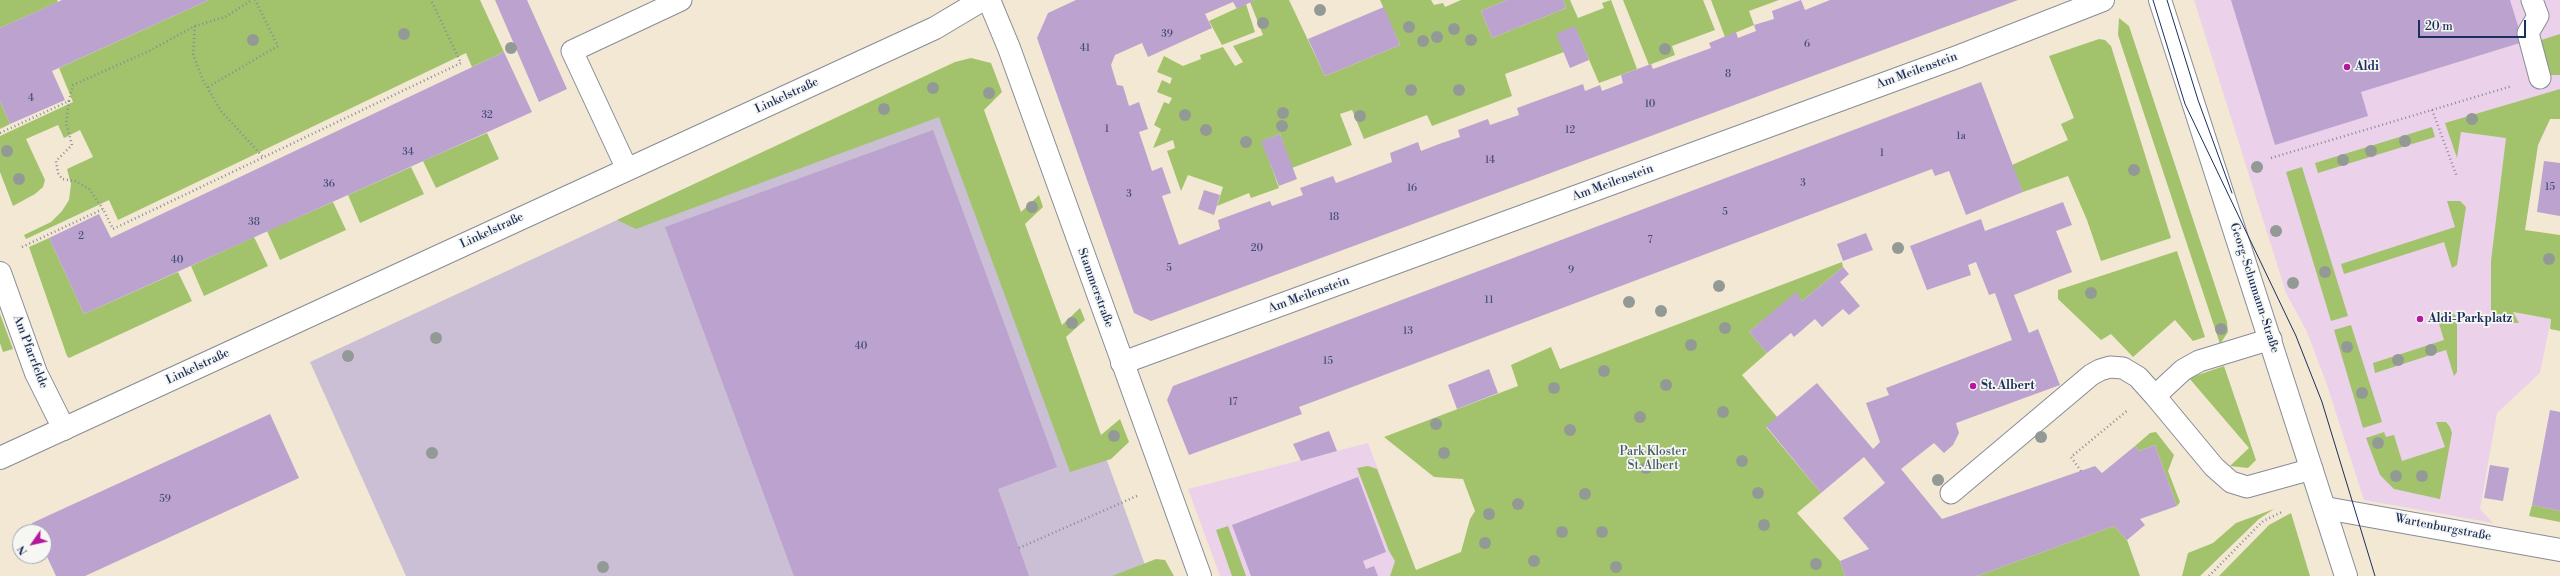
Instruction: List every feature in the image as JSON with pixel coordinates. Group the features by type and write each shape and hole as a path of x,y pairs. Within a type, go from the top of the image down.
{"street":[{"name":"Linkelstraße","path":"0,458 935,28 982,0"},
{"name":"Stammerstraße","path":"989,0 1009,48 1200,576"},
{"name":"Am Meilenstein","path":"1122,363 1957,56 2103,0"},
{"name":"Georg-Schumann-Straße","path":"2160,0 2271,339 2346,576"},
{"name":"Am Pfarrfelde","path":"0,273 36,373 64,429"},
{"name":"Wartenburgstraße","path":"2325,508 2560,550"}],"lane":[{"path":"627,169 572,51 681,0"},
{"path":"2532,0 2538,16 2528,33 2540,78"},
{"path":"2153,393 2183,370 2199,361 2271,339"},
{"path":"1951,493 2090,375 2110,367 2123,368 2138,377 2214,467 2232,482 2247,487 2312,469"}],"path":[{"path":"252,0 225,17 195,26 150,52 73,85 68,101 66,123 72,145 56,161 58,173 62,179 76,181 88,189 103,209 113,229 461,62 431,0"},
{"path":"208,87 278,46 255,0"},
{"path":"195,26 193,54 208,87 221,111 263,157"},
{"path":"2271,158 2540,78"},
{"path":"0,133 68,101"},
{"path":"2432,110 2457,177"},
{"path":"22,247 103,209"},
{"path":"2081,471 2071,457 2153,393"},
{"path":"1019,548 1166,484"},
{"path":"2209,576 2263,520 2282,512"}],"shaded area":[{"path":"2194,0 2560,0 2560,99 2538,145 2512,312 2551,319 2540,373 2497,413 2480,509 2493,523 2364,500 2326,382 2307,332 2286,293"},
{"path":"946,68 969,82 1149,576 406,576 310,362"},
{"path":"1368,443 1418,576 1220,576 1188,489"}],"green space":[{"path":"0,0 57,0 58,2 0,28"},
{"path":"209,0 480,0 504,52 472,67 466,53 118,220 109,200 26,239 24,235 51,222 62,211 69,200 71,184 67,169 93,157 80,130 64,138 58,125 26,139 45,180 43,187 35,194 13,206 0,172 0,136 73,102 59,68"},
{"path":"1255,0 1289,0 1325,76 1400,45 1380,0 1431,0 1434,5 1443,3 1445,7 1461,0 1507,0 1481,11 1492,38 1566,8 1563,0 1570,0 1578,18 1604,8 1602,3 1611,0 1637,69 1599,83 1575,27 1564,52 1505,74 1512,96 1432,126 1427,115 1364,139 1352,110 1340,114 1352,145 1292,168 1280,134 1262,141 1279,188 1251,198 1249,193 1217,206 1223,187 1188,175 1181,191 1167,151 1175,148 1173,140 1153,148 1161,129 1154,125 1164,102 1169,104 1172,98 1157,92 1162,80 1170,84 1172,78 1157,72 1164,56 1183,66 1201,59 1200,55 1223,47 1235,66 1243,62 1233,46 1263,35 1250,2"},
{"path":"1623,0 1703,0 1715,30 1672,46 1675,55 1649,65"},
{"path":"1711,0 1779,0 1749,11 1754,25 1725,37"},
{"path":"1246,4 1255,32 1222,45 1209,21"},
{"path":"2119,18 2129,26 2227,322 2228,332 2220,344 2118,35"},
{"path":"2560,34 2560,75 2548,75 2538,41"},
{"path":"2099,39 2105,40 2111,46 2171,238 2101,261 2087,220 2068,176 2023,192 2012,165 2068,140 2061,124 2074,118 2049,56"},
{"path":"971,58 991,63 1002,92 984,110 1021,212 1039,195 1043,207 1025,224 1062,325 1080,308 1085,320 1066,337 1101,435 1120,419 1129,442 1111,459 1070,472 939,117 636,229 617,220 955,62"},
{"path":"2560,89 2560,119 2550,119 2538,145 2525,230 2560,235 2560,331 2550,329 2551,319 2513,312 2519,323 2491,322 2491,261 2506,138 2461,132 2457,158 2445,123"},
{"path":"0,101 10,124 0,129"},
{"path":"2432,127 2435,137 2318,173 2315,163"},
{"path":"487,133 499,159 436,188 423,161"},
{"path":"411,167 424,194 360,223 348,195"},
{"path":"2302,167 2348,316 2331,321 2286,172"},
{"path":"2447,201 2460,201 2466,207 2457,265 2452,268 2444,242 2344,274 2341,264 2455,227"},
{"path":"333,202 346,230 280,260 267,231"},
{"path":"254,237 268,266 204,296 191,266"},
{"path":"49,238 84,314 178,272 192,301 69,358 67,356 29,247"},
{"path":"2177,251 2205,337 2193,341 2175,320 2133,357 2111,334 2101,340 2058,299 2058,290"},
{"name":"Park Kloster St. Albert","path":"1842,262 1843,267 1802,301 1796,293 1749,332 1767,353 1742,375 1777,417 1766,427 1821,493 1797,513 1840,561 1845,576 1390,576 1395,561 1389,551 1357,468 1368,466 1377,469 1416,570 1461,552 1470,519 1475,511 1463,479 1434,477 1384,437 1518,386 1511,365 1551,347 1560,369"},
{"path":"2448,312 2455,315 2457,319 2457,372 2454,376 2446,350 2375,373 2373,363 2444,340 2436,314"},
{"path":"0,314 13,349 3,352 0,343"},
{"path":"2351,325 2382,422 2363,428 2334,330"},
{"path":"2224,366 2256,460 2248,468 2230,466 2249,448 2189,378"},
{"path":"2436,422 2446,422 2452,433 2440,499 2394,489 2380,475 2366,438 2384,432 2386,437 2394,435 2402,461 2445,447"},
{"path":"2156,432 2174,455 2168,471 2180,502 2177,506 2155,445 2139,451 2135,446 2150,433"},
{"path":"2532,505 2560,511 2560,522 2529,516"},
{"path":"2274,509 2259,519 2200,576 2182,576 2188,553 2213,543 2236,523"},
{"path":"2291,513 2310,576 2219,576 2269,525"},
{"path":"1228,526 1246,576 1232,576 1216,530"},
{"path":"2114,526 2127,540 2140,576 1977,576"},
{"path":"1156,559 1165,560 1174,576 1112,576"}],"building":[{"path":"62,0 209,0 52,71 65,100 10,124 0,101 0,28"},
{"path":"495,0 527,0 567,89 539,102"},
{"path":"1076,0 1255,0 1237,9 1233,2 1205,14 1212,28 1148,57 1142,43 1115,55 1111,65 1117,85 1123,86 1129,106 1139,102 1148,129 1139,132 1152,171 1162,167 1171,193 1162,196 1179,245 1220,229 1218,220 1270,201 1272,206 1303,195 1300,188 1333,176 1336,183 1392,162 1390,153 1418,142 1421,151 1460,137 1458,130 1488,119 1490,125 1519,115 1517,108 1583,84 1585,91 1600,85 1602,91 1623,83 1621,75 1651,64 1653,69 1711,48 1709,43 1736,32 1738,38 1756,31 1754,25 1774,19 1772,11 1801,0 1805,10 1830,0 2018,0 1151,321 1134,313 1037,38 1048,13"},
{"path":"1507,0 1563,0 1566,8 1492,38 1481,11"},
{"name":"Aldi","path":"2231,0 2510,0 2523,42 2361,92 2368,116 2275,145"},
{"path":"1384,7 1400,45 1325,76 1308,39"},
{"path":"1575,26 1589,60 1570,68 1556,34"},
{"path":"504,52 532,112 84,314 49,238 99,214 111,238"},
{"path":"1981,82 2023,192 1966,215 1949,171 1935,176 1932,169 1299,407 1302,414 1189,455 1167,400 1173,386"},
{"path":"933,130 1057,467 998,489 1029,576 794,576 665,227"},
{"path":"1280,134 1297,179 1279,186 1261,141"},
{"path":"2544,161 2560,163 2560,216 2537,212"},
{"path":"1204,190 1220,195 1214,215 1198,209"},
{"path":"2063,202 2072,225 2056,231 2072,272 2014,295 2029,333 2038,329 2060,385 1956,423 1959,433 1953,445 1944,453 1934,443 1901,469 1942,519 2095,466 2102,473 2135,446 2139,451 2155,445 2177,506 2140,519 2145,525 2127,540 2114,526 1977,576 1845,576 1840,561 1869,549 1843,518 1885,483 1864,457 1821,493 1766,426 1817,383 1873,449 1880,442 1866,403 1889,395 1886,388 2012,340 1995,293 1989,295 1976,262 1968,265 1971,275 1927,290 1910,246 1981,219 1985,231"},
{"path":"1866,233 1873,250 1843,261 1837,244"},
{"path":"1843,267 1849,274 1840,282 1860,306 1849,315 1843,309 1822,327 1815,319 1794,337 1791,333 1767,353 1749,332 1796,292 1802,301"},
{"path":"1489,369 1498,393 1457,409 1448,385"},
{"path":"2550,410 2560,412 2560,511 2532,505"},
{"path":"270,414 299,478 85,576 56,576 50,564 52,564 52,524 32,523"},
{"path":"1329,431 1337,451 1301,461 1293,444"},
{"path":"2490,465 2509,468 2503,501 2484,498"},
{"path":"1358,477 1386,552 1363,561 1366,569 1374,566 1378,576 1251,576 1232,525"}],"tram line":[{"path":"2153,0 2185,104 2296,336 2322,402 2375,576"},
{"path":"2167,0 2198,100 2232,193"}],"place":[{"name":"Aldi","path":"2347,67"},
{"name":"Aldi-Parkplatz","path":"2420,319"},
{"name":"St. Albert","path":"1973,386"}]}
